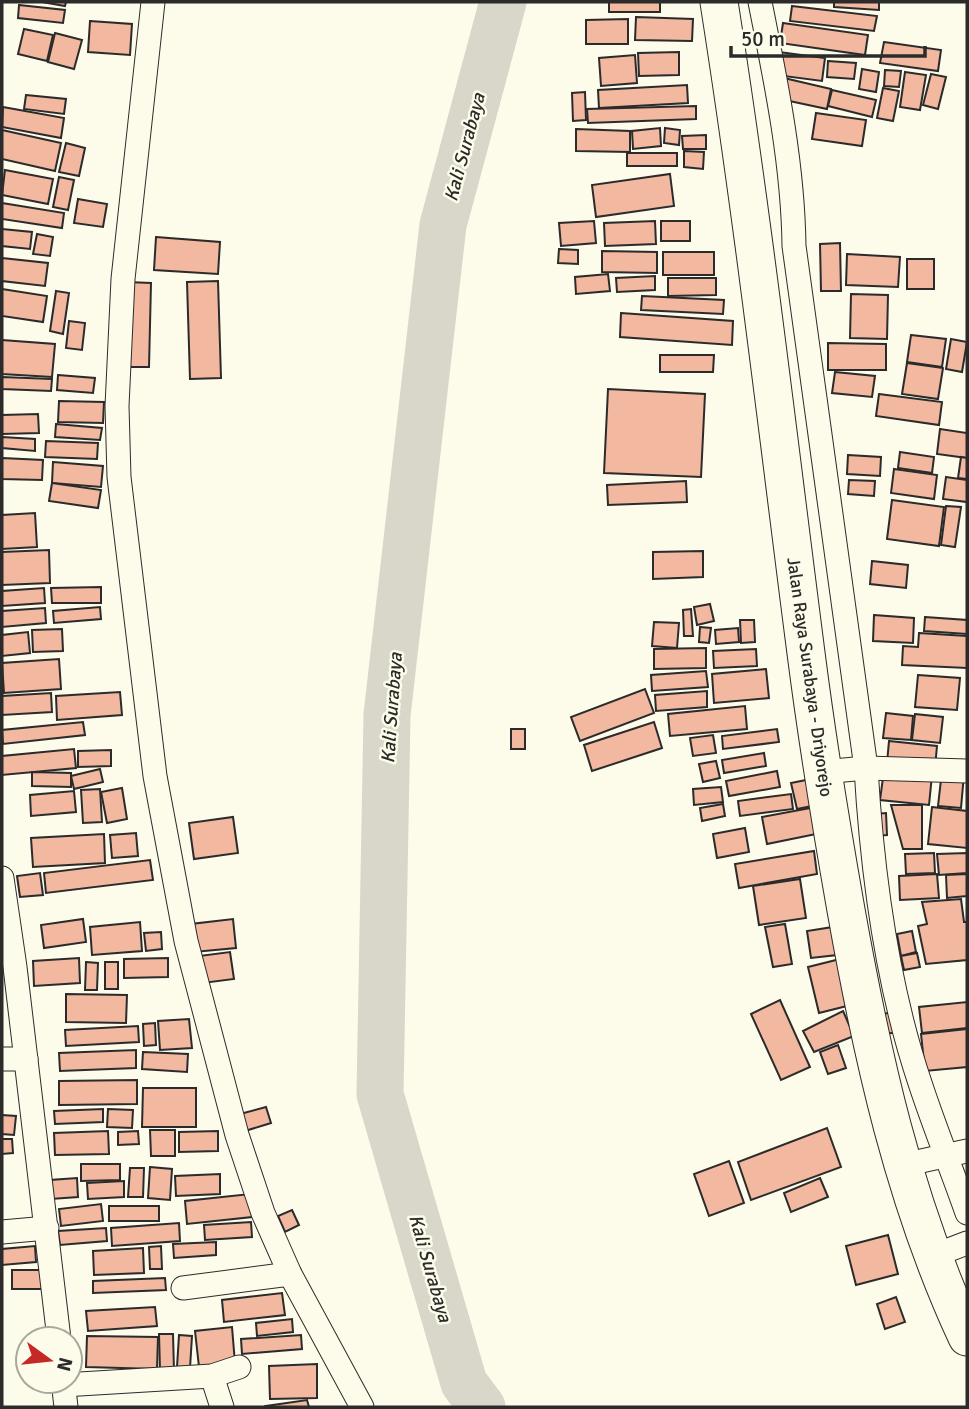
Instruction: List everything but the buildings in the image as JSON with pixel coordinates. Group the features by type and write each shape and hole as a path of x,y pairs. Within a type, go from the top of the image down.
{"main road":[{"name":"Jalan Raya Surabaya - Driyorejo","path":"719,2 743,156 822,772 861,995 903,1165 933,1256 967,1337"}],"street":[{"path":"153,2 123,279 117,406 119,477 155,776 186,941 237,1135 263,1213 290,1274 362,1407"},
{"path":"760,2 788,165 794,246 866,768 870,842 895,991 919,1081 957,1153 967,1213"},
{"path":"822,772 866,768 967,771"},
{"path":"2,878 9,967 26,1059 57,1325"},
{"path":"2,1059 26,1059"},
{"path":"903,1165 957,1153"},
{"path":"2,1232 47,1228"},
{"path":"933,1256 967,1243"},
{"path":"183,1288 290,1274"},
{"path":"84,1389 212,1376 239,1367"},
{"path":"212,1376 222,1407"}],"waterway":[{"name":"Kali Surabaya","path":"482,1407 464,1383 380,1094 387,715 443,225 503,2"}]}
